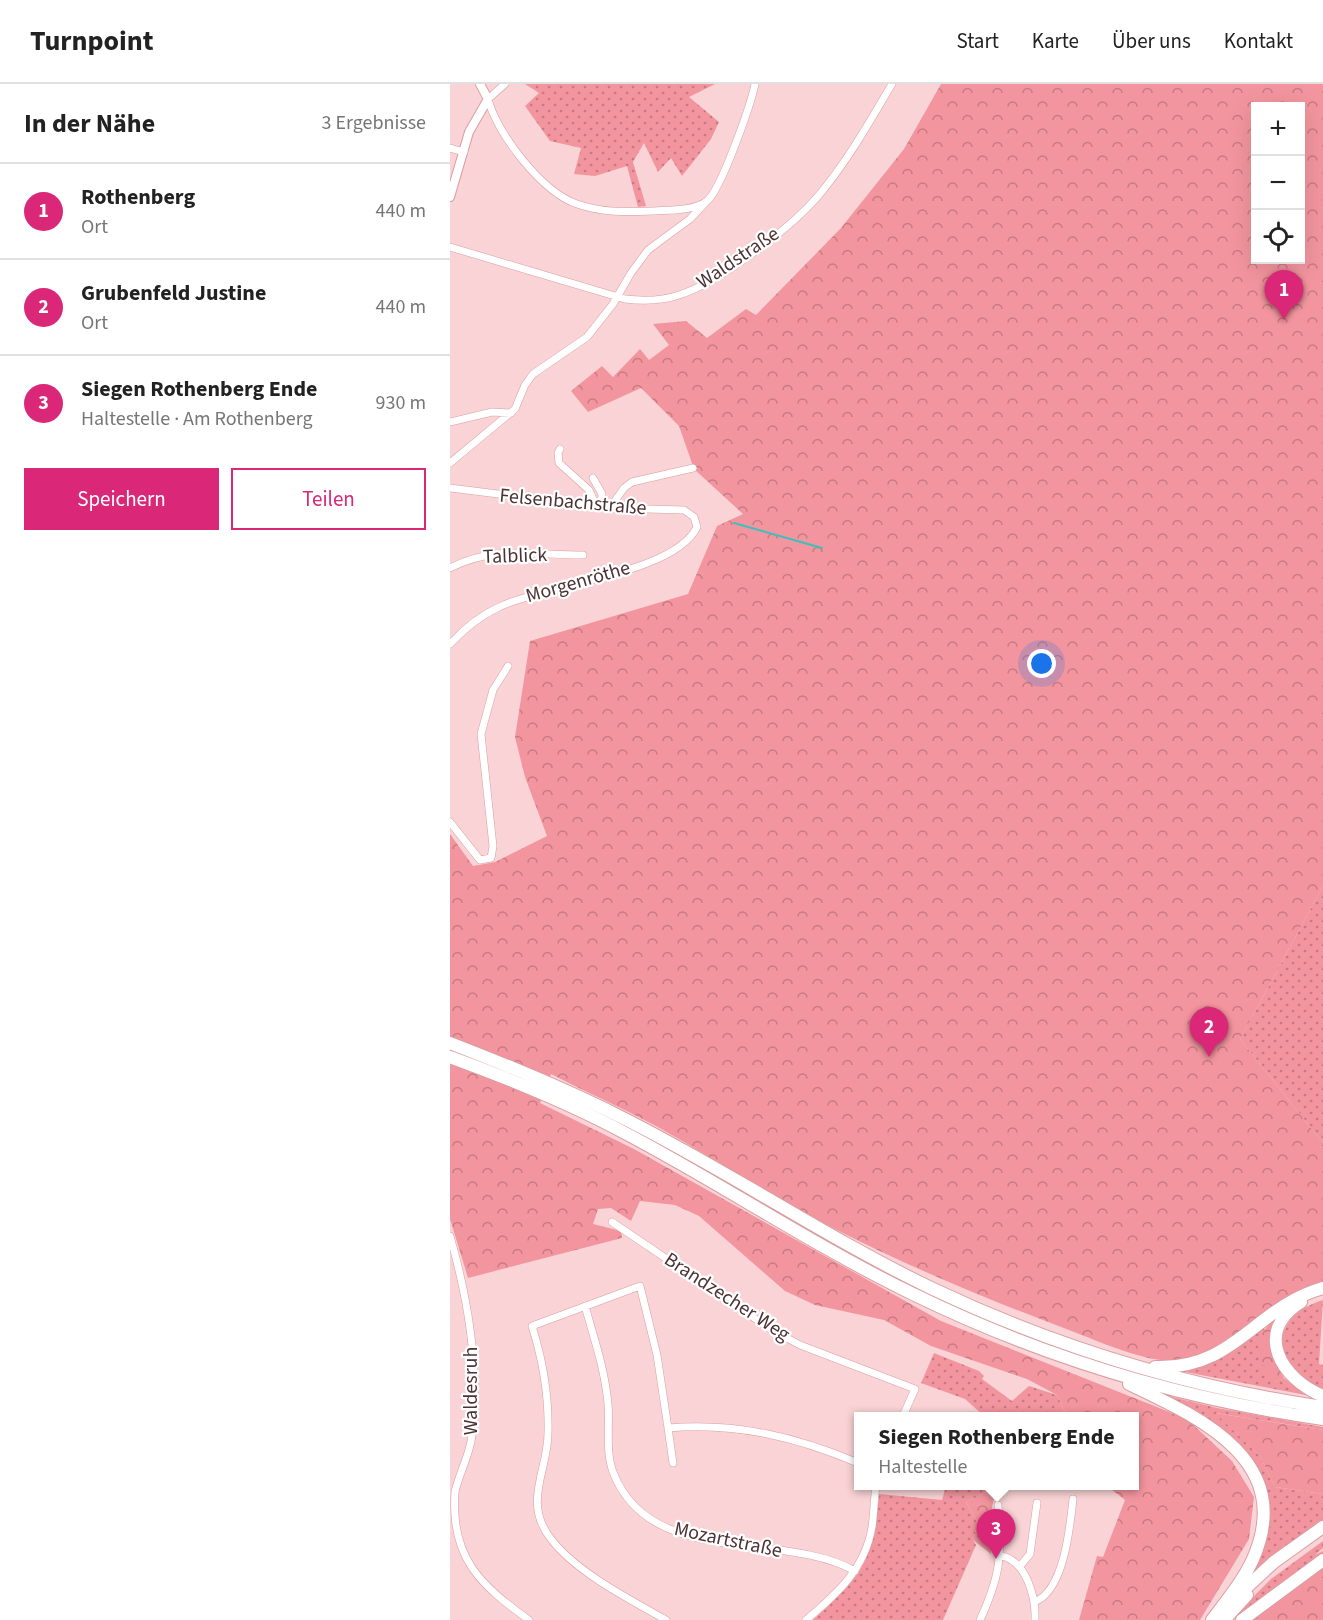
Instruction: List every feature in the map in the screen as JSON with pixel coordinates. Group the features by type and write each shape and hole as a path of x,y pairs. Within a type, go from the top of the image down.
{"highway":[{"path":"450,1043 576,1102 658,1136 827,1234 929,1287 1026,1329 1127,1364 1246,1394 1323,1407"},
{"path":"450,1057 576,1102 633,1137 911,1293 1019,1341 1093,1367 1206,1398 1323,1419"},
{"path":"1127,1364 1171,1367 1206,1359 1237,1342 1292,1300 1323,1288"},
{"path":"1323,1294 1303,1301 1290,1310 1280,1327 1277,1344 1280,1360 1291,1377 1323,1396"},
{"path":"1093,1367 1174,1405 1208,1425 1237,1449 1256,1477 1263,1508 1260,1538 1246,1572 1214,1620"},
{"path":"1214,1620 1274,1562 1323,1527"},
{"path":"1224,1620 1278,1567 1323,1535"},
{"path":"1242,1620 1323,1560"}],"street":[{"path":"480,84 488,99 491,112 519,156 569,201 598,209 624,212 681,209 706,202"},
{"path":"450,198 469,132 488,99 505,84"},
{"path":"450,463 511,413 533,374 587,337 652,246 690,219 706,202 717,188 729,162 755,84"},
{"name":"Waldstraße","path":"450,247 617,297 638,300 678,296 730,268 758,248 820,194 892,84"},
{"path":"450,148 464,152"},
{"path":"450,422 492,412 511,413"},
{"path":"560,449 558,463 589,490 598,507"},
{"path":"610,508 624,488 632,482 693,468"},
{"path":"593,478 602,494 598,507"},
{"name":"Felsenbachstraße","path":"450,488 598,507 669,508 684,510 694,518"},
{"name":"Morgenröthe","path":"450,644 470,623 498,607 521,598 604,577 676,548 691,539 697,527 694,518"},
{"name":"Talblick","path":"450,568 480,555 582,555"},
{"path":"450,822 480,860 491,858 493,846 481,734 493,690 508,666"},
{"name":"Brandzecher Weg","path":"612,1222 772,1330 800,1345 915,1389 905,1412"},
{"name":"Waldesruh","path":"450,1236 459,1266 473,1350 472,1436 455,1492 453,1535 462,1560 477,1581 529,1620"},
{"path":"666,1620 573,1561 550,1537 543,1524 537,1495 548,1446 548,1403 540,1354 532,1326 640,1286 657,1355 673,1463"},
{"name":"Mozartstraße","path":"585,1306 603,1371 608,1402 608,1454 612,1471 622,1490 634,1505 651,1519 683,1534 832,1561 855,1571"},
{"path":"668,1428 708,1425 770,1433 854,1462"},
{"path":"806,1620 839,1592 855,1571 866,1550 872,1527 876,1490"},
{"path":"1034,1602 1048,1594 1059,1574 1073,1499"},
{"path":"1020,1566 1030,1554 1037,1503"},
{"path":"980,1620 993,1592 1001,1556 998,1505"},
{"path":"1001,1556 1011,1557 1020,1566 1034,1602 1035,1620"}],"green space":[{"path":"525,84 715,84 689,97 719,122 711,139 682,176 671,158 658,172 644,143 633,162 646,206 638,207 627,166 595,176 574,174 581,148 550,141 525,106 539,93"},
{"path":"941,84 1323,84 1323,886 1240,1039 1323,1143 1323,1281 1286,1298 1237,1334 1202,1354 1170,1361 1142,1356 982,1296 862,1243 788,1204 656,1126 551,1074 540,1103 634,1149 941,1321 1187,1419 1232,1461 1254,1497 1249,1539 1200,1620 1079,1620 1097,1556 1103,1557 1125,1500 1112,1490 1139,1490 1139,1412 1065,1412 1057,1395 1027,1379 931,1346 884,1320 815,1305 785,1291 699,1216 675,1205 640,1201 631,1221 611,1208 598,1209 593,1224 621,1231 622,1238 468,1278 450,1219 450,834 473,866 495,862 547,836 525,777 515,737 530,641 688,594 717,526 743,514 694,469 679,426 641,388 588,412 571,391 602,366 613,377 640,349 649,360 669,345 653,324 686,321 707,338 746,309 756,315 841,228 904,149"},
{"path":"1323,886 1323,1143 1240,1039"},
{"path":"1323,1300 1319,1364 1323,1365 1323,1389 1294,1369 1286,1356 1282,1337 1288,1323 1297,1313"},
{"path":"1280,1313 1274,1353 1284,1378 1277,1382 1262,1364 1258,1347 1265,1330"},
{"path":"1264,1327 1276,1382 1284,1378 1306,1395 1180,1371 1193,1369 1215,1360 1235,1349"},
{"path":"934,1353 979,1371 984,1376 982,1379 1012,1401 1029,1386 1057,1395 1065,1412 980,1412 965,1399 921,1383"},
{"path":"1152,1392 1217,1408 1323,1427 1323,1430 1216,1413 1260,1456 1275,1487 1323,1494 1323,1521 1248,1579 1265,1525 1246,1456"},
{"path":"1215,1413 1323,1430 1323,1494 1275,1487 1260,1456"},
{"path":"945,1490 992,1490 966,1502 978,1523 973,1540 976,1545 943,1620 813,1620 844,1591 862,1566 873,1536 879,1494 942,1500"},
{"path":"996,1490 989,1522 991,1554 973,1540 978,1523 966,1502"},
{"path":"1323,1541 1323,1548 1315,1555 1323,1551 1323,1555 1230,1620 1271,1579"},
{"path":"1323,1566 1323,1620 1251,1620"}],"waterway":[{"path":"734,523 822,548"}],"place":[{"name":"Rothenberg","path":"1284,320"},
{"name":"Grubenfeld Justine","path":"1209,1057"},
{"name":"Siegen Rothenberg Ende","path":"996,1559"}]}
